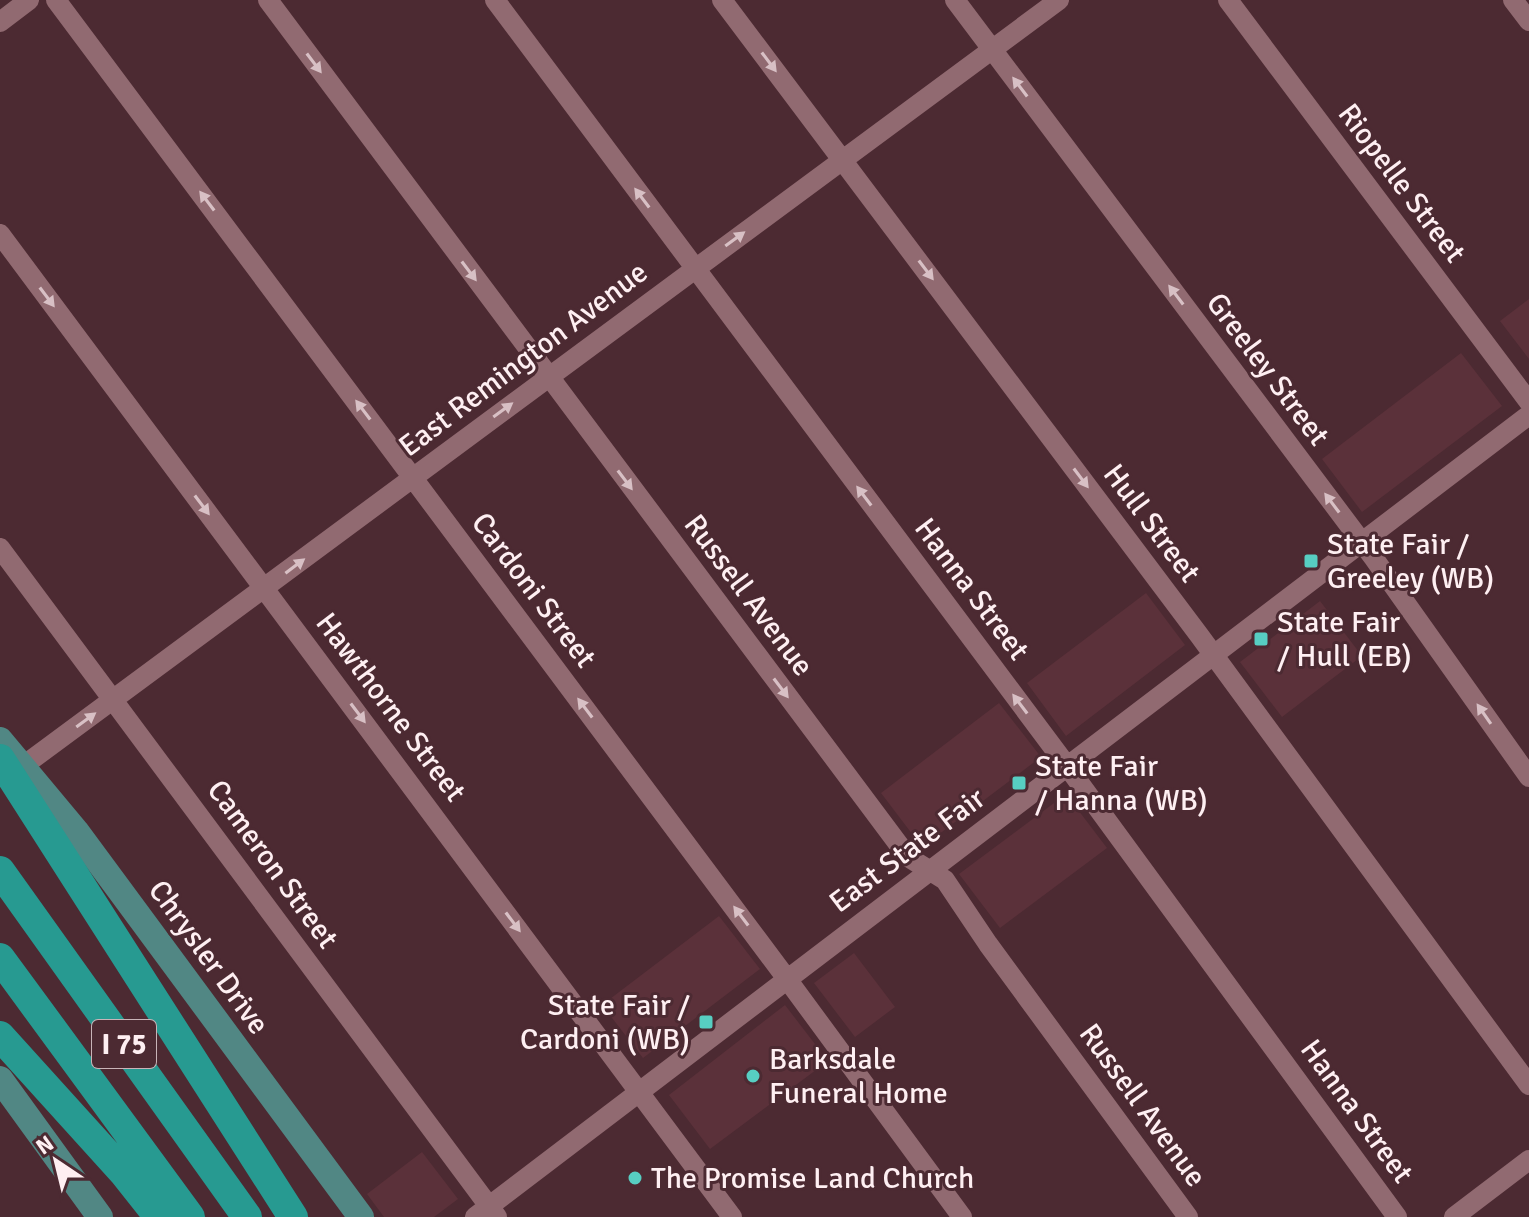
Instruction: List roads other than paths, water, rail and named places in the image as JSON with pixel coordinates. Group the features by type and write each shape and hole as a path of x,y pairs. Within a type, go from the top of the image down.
{"highway":[{"path":"11,762 293,1217"},
{"name":"I 75","path":"0,871 247,1217"},
{"name":"I 75","path":"0,958 190,1217"},
{"path":"0,1036 124,1173 159,1217"}],"main road":[{"name":"Chrysler Drive","path":"0,740 11,762 76,831 361,1217"},
{"path":"0,1079 100,1217"}],"street":[{"path":"0,22 29,0"},
{"name":"Cardoni Street","path":"56,0 962,1217"},
{"name":"Russell Avenue","path":"268,0 908,857 945,880 988,944 1188,1217"},
{"name":"Hanna Street","path":"495,0 1067,766 1397,1217"},
{"name":"Hull Street","path":"722,0 1213,654 1529,1085"},
{"name":"Greeley Street","path":"955,0 1361,542 1529,777"},
{"name":"East Remington Avenue","path":"11,762 114,699 1059,0"},
{"name":"Riopelle Street","path":"1228,0 1529,402"},
{"path":"1513,0 1529,21"},
{"name":"Hawthorne Street","path":"0,234 732,1217"},
{"name":"East State Fair","path":"487,1213 640,1091 1529,415"},
{"name":"Cameron Street","path":"0,548 114,699 487,1213"},
{"path":"1454,1217 1529,1160"}],"place":[{"name":"State Fair / Greeley (WB)","path":"1311,561"},
{"name":"State Fair / Hull (EB)","path":"1261,639"},
{"name":"State Fair / Hanna (WB)","path":"1019,783"},
{"name":"State Fair / Cardoni (WB)","path":"706,1022"},
{"name":"Barksdale Funeral Home","path":"753,1076"},
{"name":"The Promise Land Church","path":"635,1178"}]}
